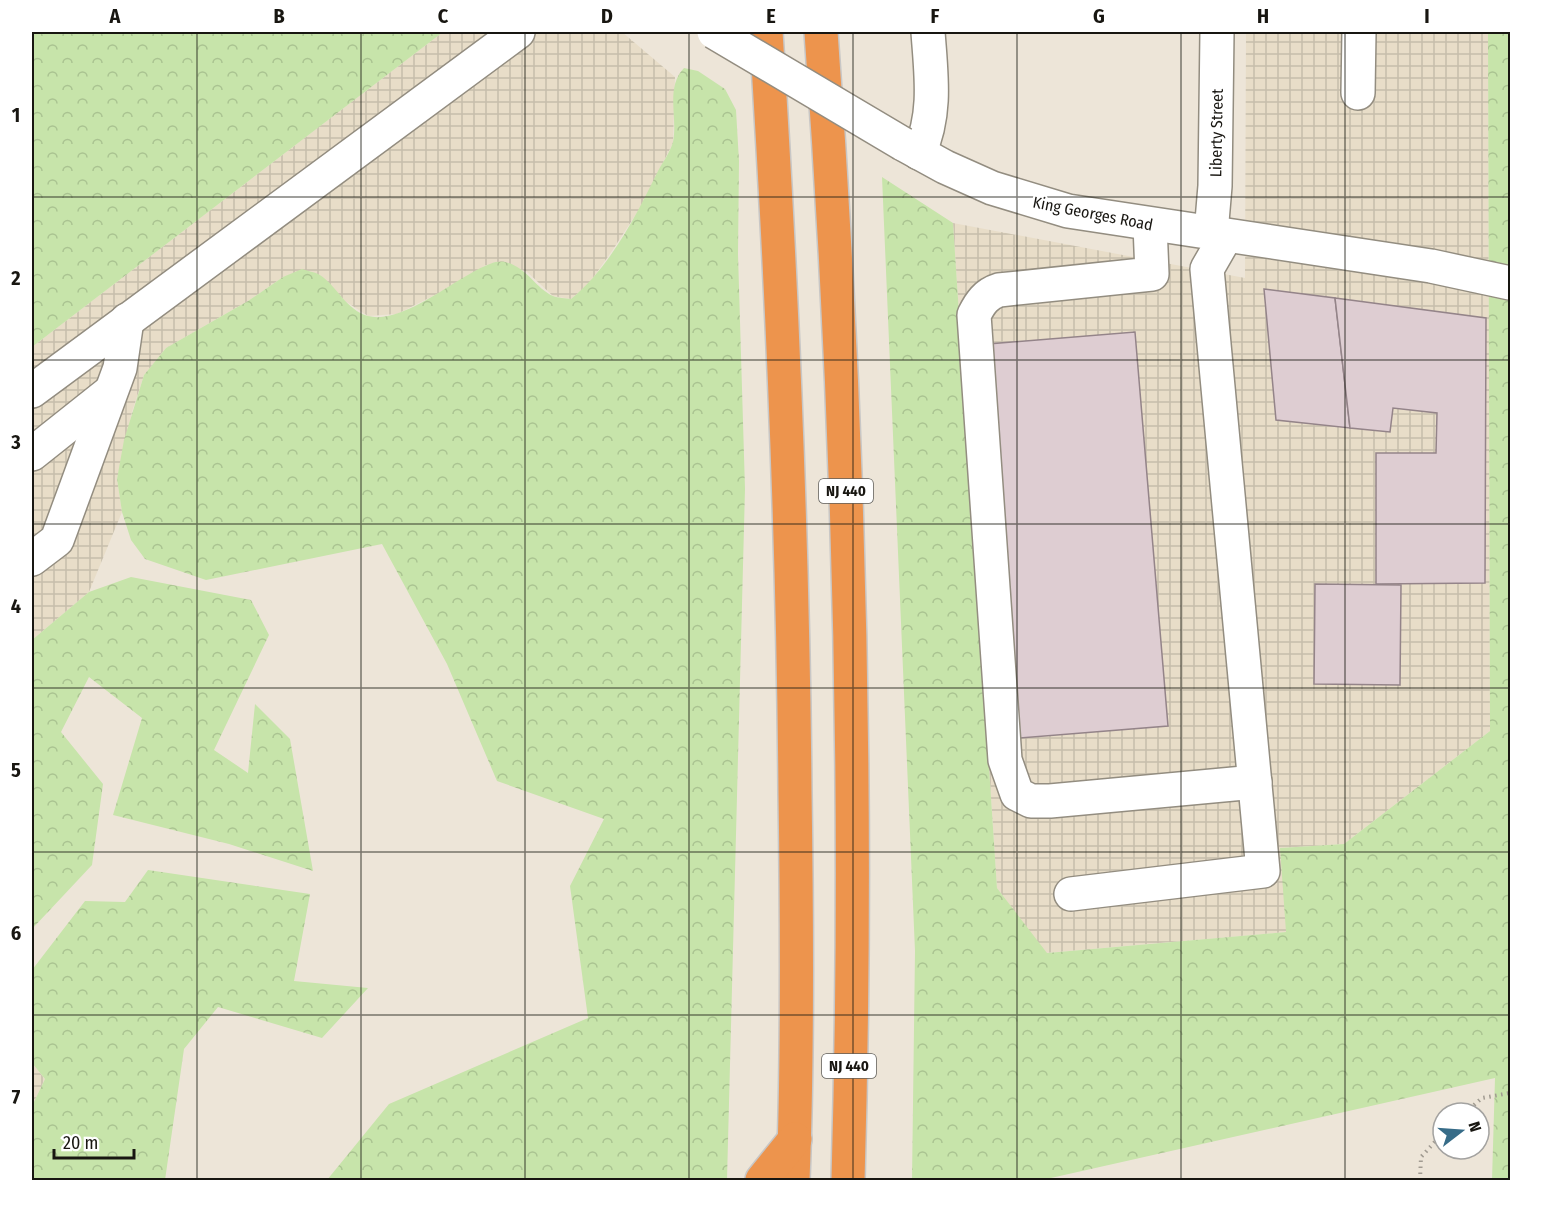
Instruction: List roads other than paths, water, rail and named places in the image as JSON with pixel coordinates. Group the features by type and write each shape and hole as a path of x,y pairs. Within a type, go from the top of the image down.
{"highway":[{"path":"766,32 784,341 794,645 797,954 793,1180"},
{"name":"NJ 440","path":"821,32 841,347 846,495 853,848 848,1180"},
{"path":"762,1180 795,1139"}],"street":[{"path":"32,391 518,32"},
{"name":"King Georges Road","path":"714,32 911,149 953,171 1017,197 1068,211 1431,266 1510,283"},
{"path":"911,149 927,136 932,105 928,32"},
{"name":"Liberty Street","path":"1217,32 1215,186 1218,235"},
{"path":"1358,93 1359,32"},
{"path":"1150,225 1152,274 999,290 991,292 984,298 974,315 1005,751 1010,779 1017,794 1031,801 1255,782"},
{"path":"1071,894 1263,871 1207,269 1218,235"},
{"path":"32,559 57,540 120,368 127,320"},
{"path":"32,454 110,392"}]}
